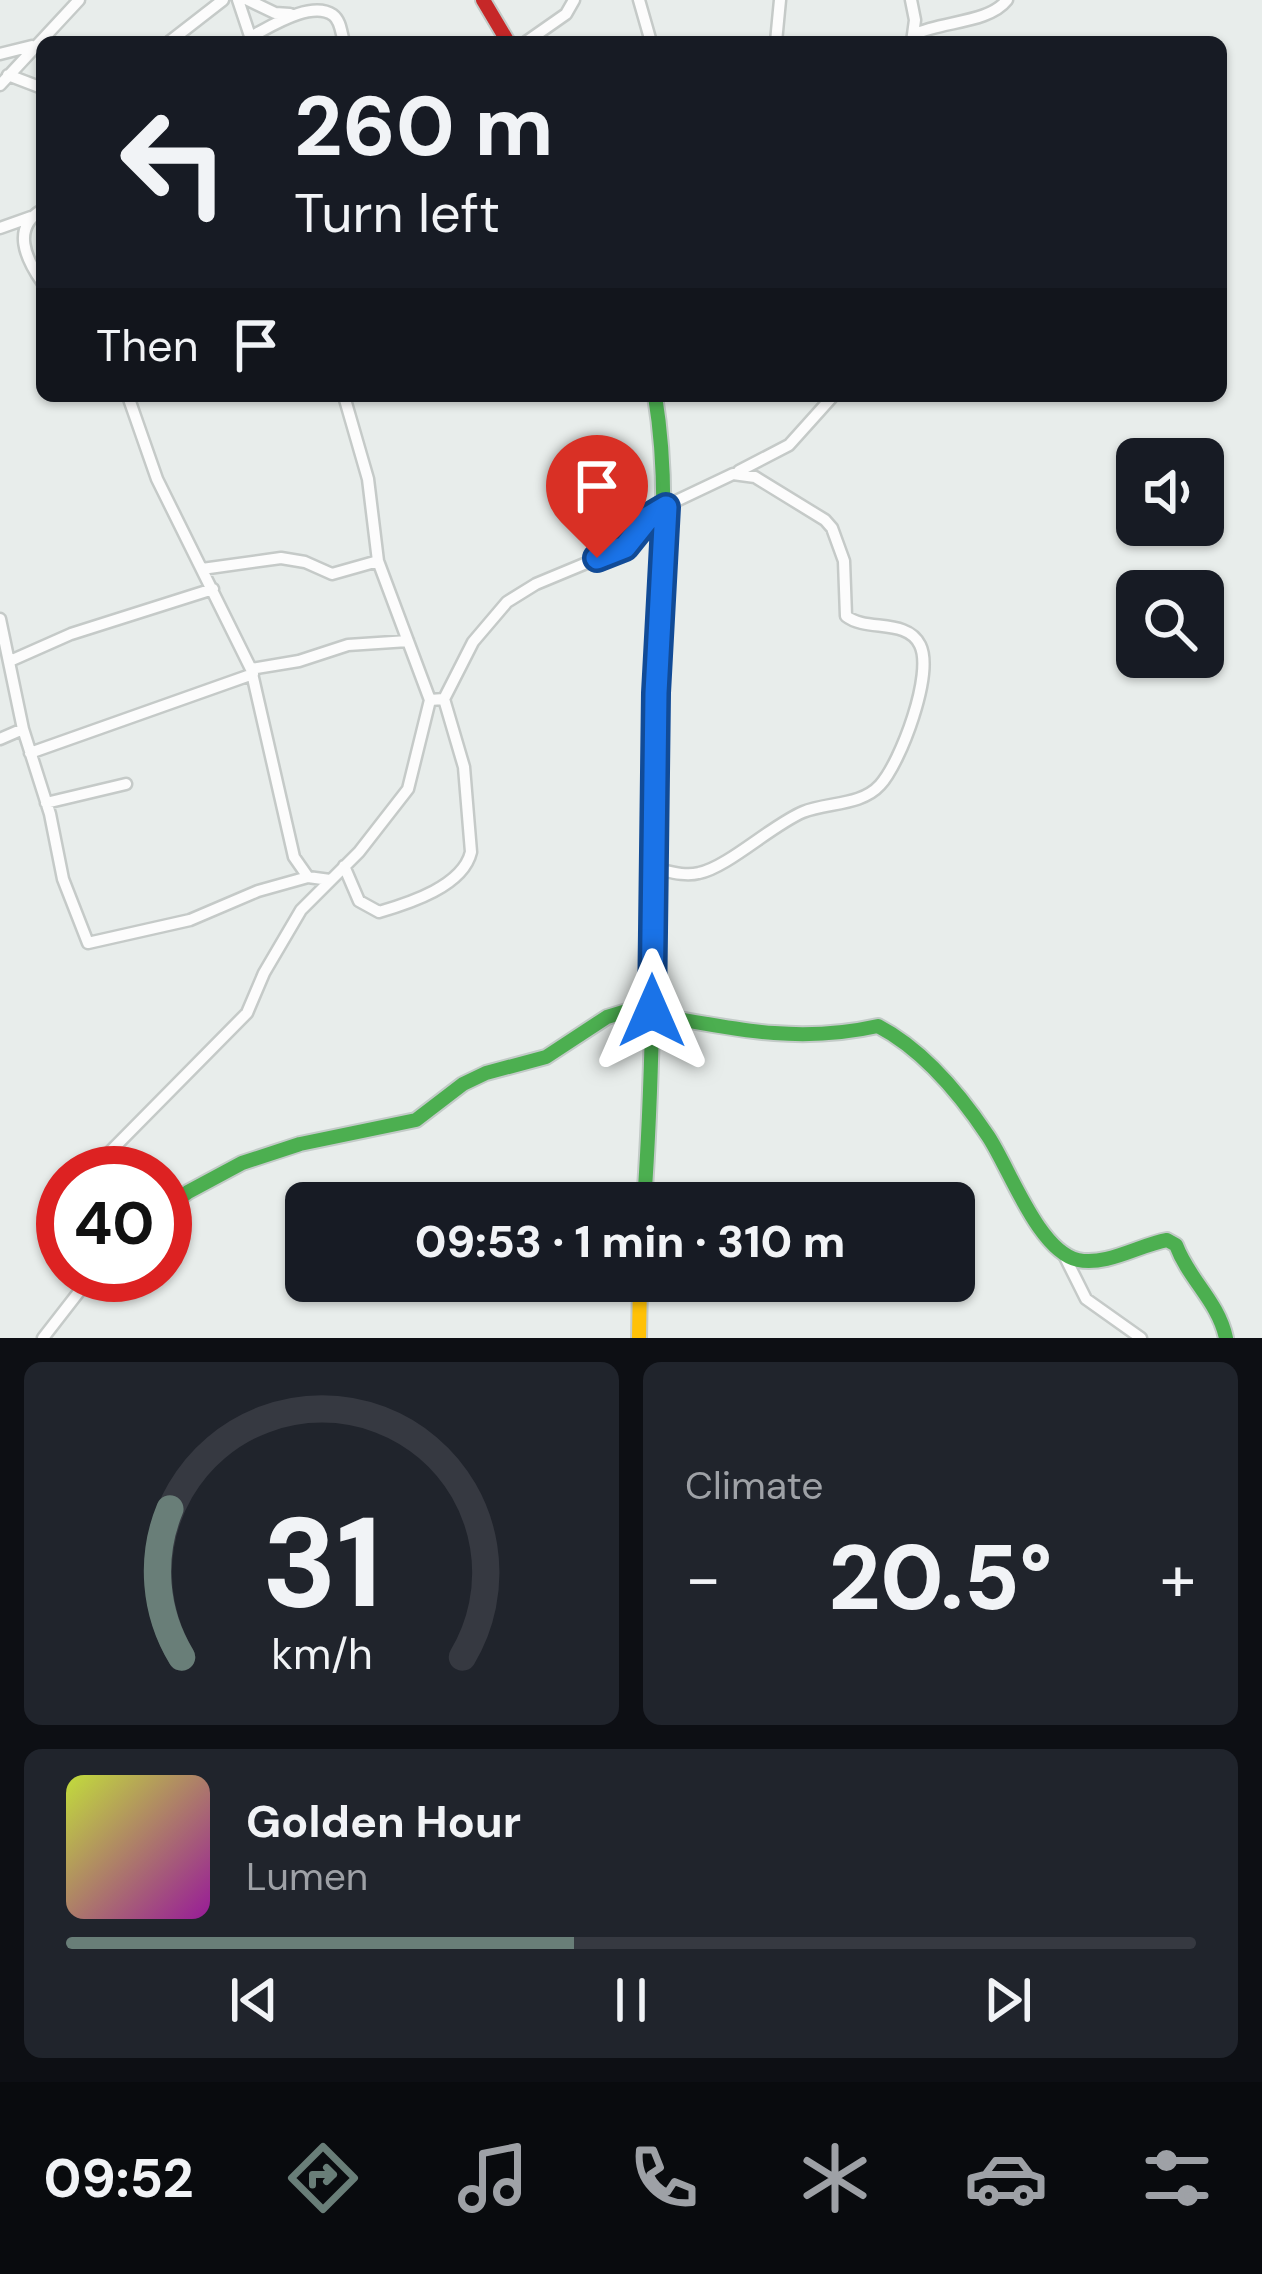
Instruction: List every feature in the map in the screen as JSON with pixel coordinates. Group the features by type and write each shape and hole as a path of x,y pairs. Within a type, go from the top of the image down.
{"street":[{"path":"45,36 80,0"},
{"path":"177,36 223,0"},
{"path":"238,0 250,36"},
{"path":"248,0 274,13 328,11 339,22 342,36"},
{"path":"483,0 504,36"},
{"path":"535,36 566,14 574,0"},
{"path":"639,0 649,36"},
{"path":"777,36 780,0"},
{"path":"911,0 914,36"},
{"path":"918,36 942,23 988,15 1006,0"},
{"path":"258,36 293,15"},
{"path":"0,54 35,46"},
{"path":"4,80 35,46"},
{"path":"4,80 36,87"},
{"path":"0,229 36,213"},
{"path":"36,214 24,229 23,245 36,270"},
{"path":"130,402 157,479 252,672 288,838 308,877"},
{"path":"344,866 359,901 379,912 461,874 471,853 464,767 378,561 368,479 346,402"},
{"path":"645,1182 654,1058 656,693 666,507 656,402"},
{"path":"116,1146 247,1013 283,938 314,894 344,866 408,789 437,700 473,642 507,602 536,584 625,547 649,517 790,446 829,402"},
{"path":"653,868 697,874 806,810 867,795 890,771 918,692 922,650 918,640 905,632 854,623 845,616 844,561 825,520 755,477 733,474"},
{"path":"202,569 281,558 332,574 378,561"},
{"path":"10,661 70,634 213,589"},
{"path":"0,620 63,879 88,943 190,920 258,891 308,877 330,880"},
{"path":"31,753 252,672 348,645 408,641"},
{"path":"0,739 23,729"},
{"path":"46,802 126,784"},
{"path":"192,1190 242,1163 301,1144 416,1120 463,1084 546,1057 607,1017 630,1010 787,1037 836,1036 878,1026 892,1031 985,1131 1027,1205 1065,1257 1086,1299 1142,1338"},
{"path":"1065,1257 1116,1257 1167,1240 1176,1245 1185,1270 1220,1312 1226,1338"},
{"path":"43,1338 71,1302"},
{"path":"639,1338 640,1302"}],"traffic: fast":[{"path":"645,1182 663,509 656,402"},
{"path":"192,1190 242,1163 300,1144 416,1120 463,1084 546,1057 607,1017 630,1010 784,1034 878,1026 925,1060 965,1104 1050,1241 1064,1253 1089,1261 1167,1240 1176,1245 1226,1338"}],"traffic: slow":[{"path":"639,1338 640,1302"}],"traffic: jam":[{"path":"483,0 504,36"}],"route":[{"path":"597,558 625,547 649,517 666,507 656,693 652,1011"}]}
